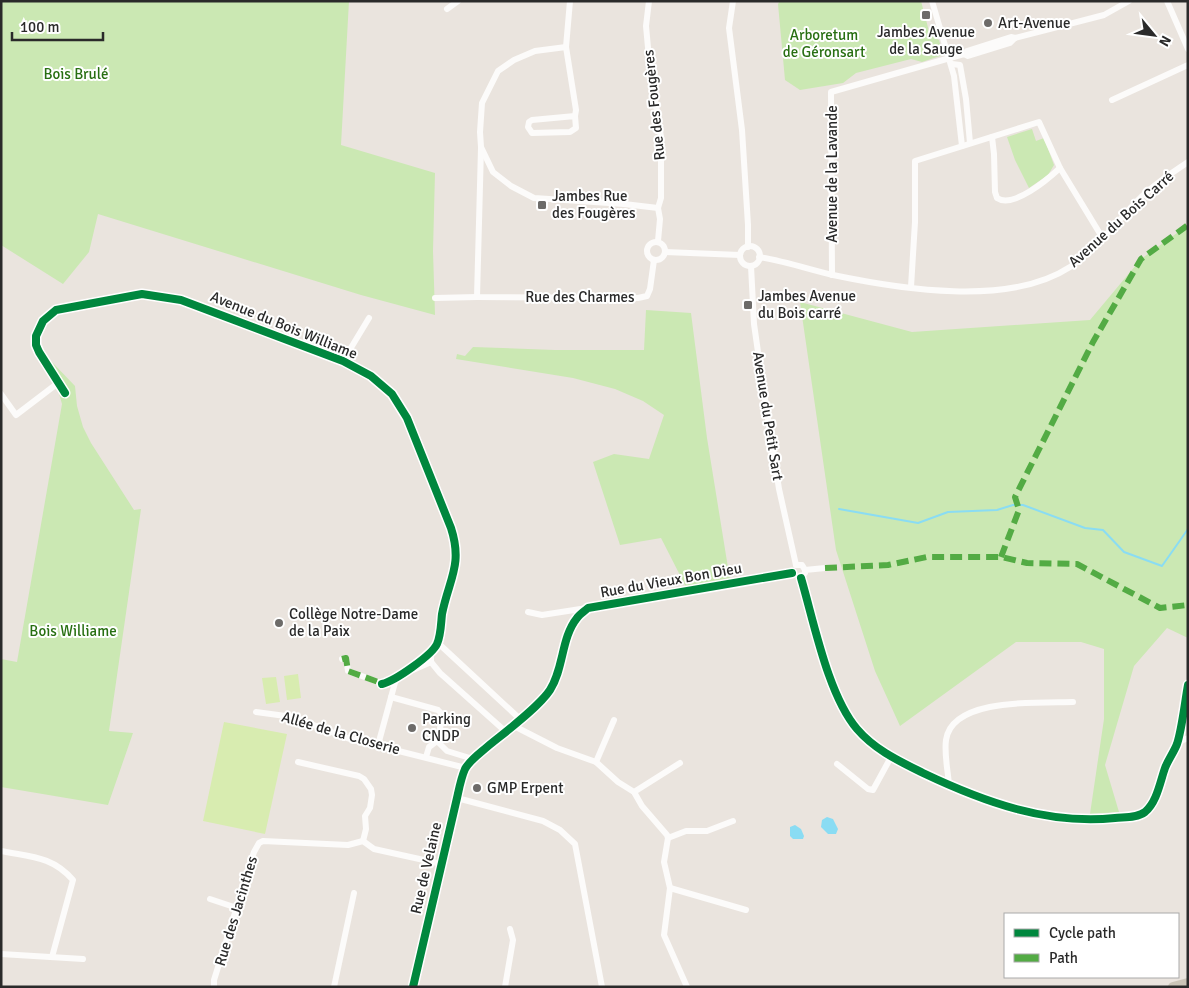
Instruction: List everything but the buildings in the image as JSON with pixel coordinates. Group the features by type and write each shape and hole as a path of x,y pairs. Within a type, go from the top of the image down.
{"main road":[{"path":"1173,987 1188,983"}],"street":[{"path":"447,9 458,1"},
{"path":"570,1 566,46 576,110 576,128 570,132 532,133 528,127 529,122 532,120 575,116"},
{"name":"Rue des Fougères","path":"650,1 646,26 650,69 661,138 662,198 658,208 660,219 658,242"},
{"path":"733,1 729,28 742,130 748,247"},
{"path":"932,1 951,61 962,146"},
{"name":"Avenue de la Lavande","path":"832,275 831,92 951,61 964,54 968,56 1010,44 1015,38 1104,14 1129,1"},
{"path":"1166,1 1188,49"},
{"path":"477,297 482,103 498,71 514,60 534,51 566,46"},
{"path":"951,61 960,65 966,99 970,143"},
{"path":"1112,100 1188,65"},
{"path":"911,287 915,222 915,161 1039,122 1060,168 1102,238"},
{"path":"992,138 995,192 1000,200 1005,201 1030,191 1060,168"},
{"path":"481,147 493,172 511,186 534,198 658,208"},
{"name":"Avenue du Bois Carré","path":"759,257 832,275 911,287 992,291 1020,286 1046,279 1069,268 1090,251 1139,199 1164,178 1188,162"},
{"path":"480,175 493,172"},
{"path":"658,242 664,246 665,252 661,258 654,260 648,256 647,248 651,243 658,242"},
{"path":"748,247 754,248 758,252 759,257 758,261 751,266 745,265 741,261 740,255 741,251 748,247"},
{"path":"665,252 740,255"},
{"name":"Rue des Charmes","path":"435,298 638,298 647,296 650,289 654,260"},
{"name":"Avenue du Petit Sart","path":"751,266 754,324 779,489 796,565"},
{"name":"Avenue du Bois Williame","path":"65,393 38,352 36,336 43,320 56,310 142,294 182,300 343,361 378,382 392,394 407,418 455,540 455,570 442,613 438,643"},
{"name":"Avenue du Bois Williame","path":"343,361 369,318"},
{"path":"1,394 16,415 58,382"},
{"path":"801,578 795,577 792,573 794,567 802,565 806,570"},
{"path":"806,570 825,568"},
{"path":"801,578 806,570"},
{"name":"Rue du Vieux Bon Dieu","path":"505,731 548,693 556,680 571,627 577,618 588,608 792,573"},
{"path":"801,578 835,693 856,728 891,757 949,786 1005,808 1036,814 1092,820 1136,816 1144,813 1154,797 1177,744 1188,685"},
{"path":"528,612 542,615 588,608"},
{"path":"342,659 346,658 348,670 381,683 396,679 431,654 438,643 520,719"},
{"path":"431,654 432,662 440,673 505,731 473,759 447,750 437,741"},
{"path":"393,686 418,667 432,662"},
{"path":"378,745 396,679"},
{"path":"391,697 441,712 442,720 437,741 429,747 426,757"},
{"path":"949,786 946,739 949,730 955,722 968,712 987,706 1073,702"},
{"name":"Allée de la Closerie","path":"256,712 293,717 347,738 466,768"},
{"path":"596,762 614,720"},
{"path":"512,725 557,748 596,762 618,782 634,792 642,806 668,838 664,862 670,888 664,935 688,987"},
{"path":"1177,744 1188,738"},
{"path":"837,764 868,789 872,790 891,757"},
{"name":"Rue de Velaine","path":"413,987 457,798 466,768 473,759"},
{"path":"298,762 364,779 371,789 372,795 370,808 365,816 366,829 363,841 374,849 442,864"},
{"path":"634,792 680,763"},
{"path":"457,798 543,821 560,830 575,844 602,987"},
{"path":"668,838 686,831 707,831 733,822"},
{"name":"Rue des Jacinthes","path":"214,987 214,980 256,847 263,841 348,845 363,841"},
{"path":"1,851 49,860 64,869 73,880 52,957"},
{"path":"670,888 746,910"},
{"path":"334,987 354,893"},
{"path":"210,899 237,908"},
{"path":"505,987 513,940 510,929"},
{"path":"1,954 83,959"}],"green space":[{"name":"Bois Brulé","path":"1,1 349,1 341,145 435,173 433,251 435,315 361,295 98,214 89,252 63,284 1,245"},
{"name":"Arboretum de Géronsart","path":"780,1 921,1 930,35 939,40 943,55 922,62 911,59 856,73 843,83 800,90 785,80 778,4"},
{"path":"1032,129 1036,141 1044,138 1054,165 1048,175 1029,188 1015,160 1007,137"},
{"path":"1188,225 1188,638 1167,628 1134,666 1105,765 1119,812 1090,814 1104,719 1104,649 1081,642 1016,642 900,726 875,671 836,550 800,302 912,332 1090,320 1141,259"},
{"path":"646,310 691,313 707,438 730,580 686,587 661,538 620,545 593,462 614,454 649,459 664,415 643,401 615,389 573,378 456,359 457,354 465,356 473,347 555,350 644,350"},
{"name":"Bois Williame","path":"49,359 75,386 77,406 83,427 91,443 134,510 141,509 109,731 133,733 108,805 1,787 1,659 17,662 62,404 58,390 65,385"},
{"path":"298,674 301,698 287,700 284,676"},
{"path":"276,677 280,702 266,704 262,678"},
{"path":"224,722 287,734 265,834 203,821"}],"water":[{"path":"827,817 833,819 838,829 836,834 828,834 821,827 822,820"},
{"path":"795,825 801,829 804,836 803,839 793,839 790,836 790,827"}],"waterway":[{"path":"839,509 918,523 948,512 997,510 1013,505 1023,505 1085,528 1103,530 1124,552 1162,566 1188,529"}],"marked path":[{"path":"1001,557 1019,510 1015,497 1093,342 1141,259 1188,225"},
{"path":"825,568 888,565 927,557 1001,557 1027,563 1077,564 1160,608 1188,605"},
{"path":"342,659 346,658 348,671 381,683"}],"cycle path":[{"path":"65,393 36,345 36,336 43,321 56,310 142,294 181,300 343,361 371,376 392,394 407,418 451,528 456,552 454,572 442,614 437,644 434,649 412,667 382,684"},
{"path":"413,987 459,787 465,769 475,757 530,712 545,697 555,681 568,635 578,617 588,608 792,573"},
{"path":"801,578 830,678 847,715 857,729 879,749 914,769 946,784 1016,809 1065,818 1090,819 1131,817 1145,812 1155,797 1165,768 1177,744 1188,685"}],"place":[{"name":"Jambes Avenue de la Sauge","path":"926,15"},
{"name":"Art-Avenue","path":"988,23"},
{"name":"Jambes Rue des Fougères","path":"542,205"},
{"name":"Jambes Avenue du Bois carré","path":"748,305"},
{"name":"Collège Notre-Dame de la Paix","path":"279,623"},
{"name":"Parking CNDP","path":"412,728"},
{"name":"GMP Erpent","path":"477,788"}]}
